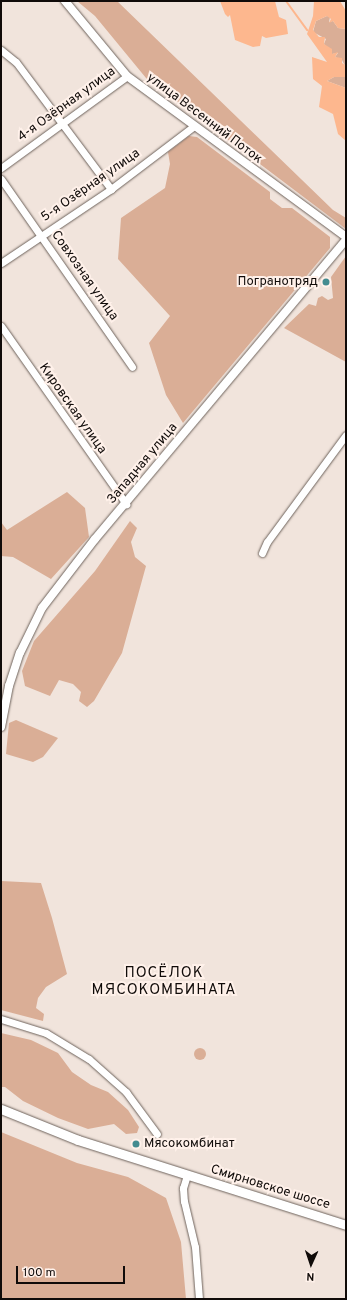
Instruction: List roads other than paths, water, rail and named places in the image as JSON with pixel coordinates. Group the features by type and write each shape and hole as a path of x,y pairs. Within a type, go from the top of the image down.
{"main road":[{"name":"Смирновское шоссе","path":"1,1109 78,1140 346,1225"}],"street":[{"name":"улица Весенний Поток","path":"65,1 127,76 346,237"},
{"path":"1,50 16,62 110,189"},
{"name":"4-я Озёрная улица","path":"1,168 61,122 127,76"},
{"name":"5-я Озёрная улица","path":"1,263 110,189 194,126"},
{"name":"Совхозная улица","path":"1,180 42,235 132,367"},
{"name":"Западная улица","path":"1,727 9,686 34,622 81,557 346,240"},
{"name":"Кировская улица","path":"1,326 126,504"},
{"path":"262,553 346,435"},
{"path":"1,1019 44,1032 76,1049 115,1080 157,1134"},
{"path":"187,1175 183,1188 184,1201 195,1247 199,1299"}],"waterway":[{"path":"286,1 307,30"}],"place":[{"name":"Погранотряд","path":"326,282"},
{"name":"Мясокомбинат","path":"136,1144"}],"district":[{"name":"ПОСЁЛОК МЯСОКОМБИНАТА","path":"164,982"}]}
